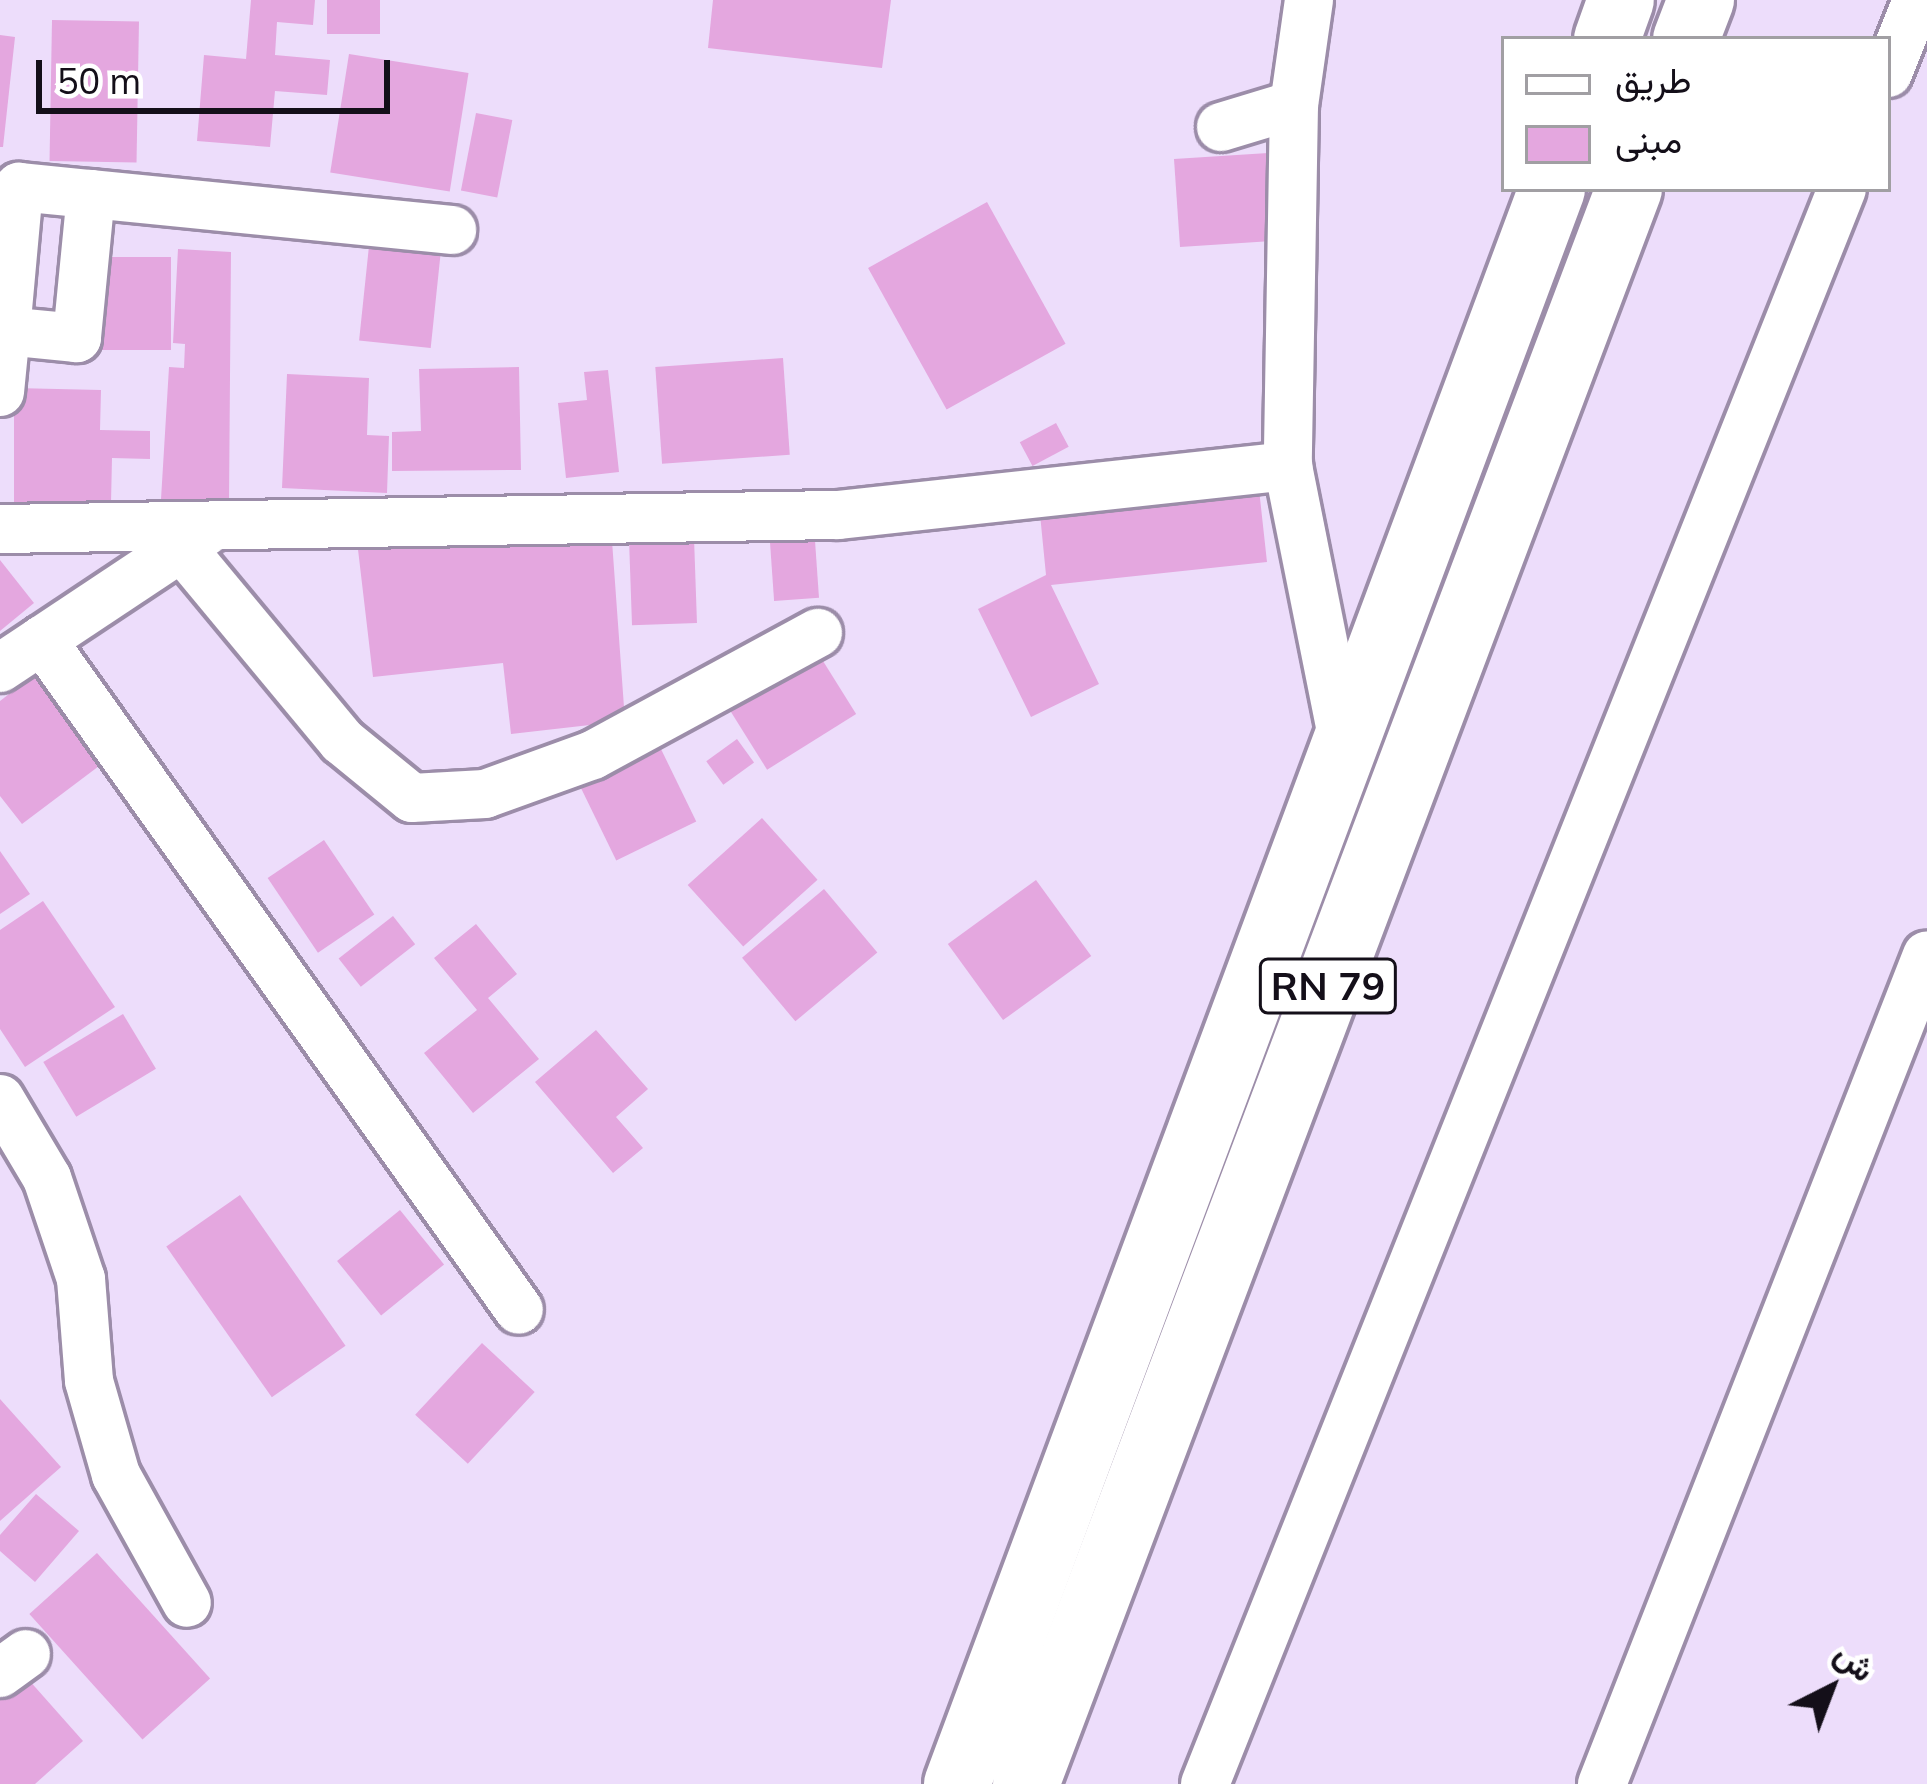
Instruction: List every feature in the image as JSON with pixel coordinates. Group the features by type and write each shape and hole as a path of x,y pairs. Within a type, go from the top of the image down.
{"highway":[{"path":"1607,36 1621,0"},
{"path":"1687,36 1701,0"},
{"name":"RN 79","path":"957,1784 1551,192"},
{"name":"RN 79","path":"1027,1784 1628,192"}],"street":[{"path":"1309,0 1294,105 1288,466 1345,752"},
{"path":"1891,65 1917,0"},
{"path":"1221,127 1294,105"},
{"path":"0,392 9,186 452,230"},
{"path":"1205,1784 1841,192"},
{"path":"6,331 77,338 91,194"},
{"path":"0,529 198,536 838,515 1288,466"},
{"path":"198,536 341,741 412,799 485,794 593,755 818,633"},
{"path":"0,668 198,536"},
{"path":"42,640 519,1310"},
{"path":"1602,1784 1927,955"},
{"path":"0,1099 47,1178 80,1279 89,1381 116,1475 187,1603"}],"building":[{"path":"251,0 315,0 313,25 277,22 275,55 330,60 327,95 275,91 270,147 197,141 204,55 246,59"},
{"path":"327,0 380,0 380,34 327,34"},
{"path":"713,0 891,0 882,68 708,48"},
{"path":"52,20 139,22 137,162 50,161"},
{"path":"0,35 15,37 3,147 0,147"},
{"path":"349,54 469,73 450,191 330,173"},
{"path":"476,113 512,120 497,198 461,191"},
{"path":"1299,151 1272,241 1180,247 1174,159"},
{"path":"987,202 1066,344 947,410 868,268"},
{"path":"371,227 443,235 431,348 359,340"},
{"path":"178,249 231,252 229,503 161,499 169,367 184,368 185,344 173,343"},
{"path":"100,257 171,257 171,350 100,350"},
{"path":"783,358 790,455 662,464 655,367"},
{"path":"519,367 521,470 392,471 392,432 421,431 419,369"},
{"path":"608,370 619,472 566,478 558,403 587,400 584,372"},
{"path":"287,374 369,378 367,435 389,436 387,493 282,488"},
{"path":"14,388 101,390 100,430 150,431 150,459 112,458 111,503 14,502"},
{"path":"1056,423 1069,447 1032,466 1020,442"},
{"path":"1258,480 1267,562 1051,585 1099,684 1031,717 978,609 1046,575 1039,504"},
{"path":"693,509 697,623 632,625 628,511"},
{"path":"813,512 819,598 774,601 768,515"},
{"path":"610,513 625,721 511,734 503,663 373,677 357,541"},
{"path":"0,560 34,603 0,631"},
{"path":"818,653 856,714 767,770 729,709"},
{"path":"43,668 111,757 22,824 0,796 0,701"},
{"path":"737,739 754,762 723,785 706,761"},
{"path":"659,745 696,821 616,860 579,784"},
{"path":"762,818 818,880 743,947 688,885"},
{"path":"324,840 374,915 318,953 268,878"},
{"path":"0,851 30,894 0,914"},
{"path":"1036,880 1091,956 1003,1020 948,944"},
{"path":"824,889 877,953 795,1021 742,958"},
{"path":"43,901 115,1007 25,1067 0,1029 0,930"},
{"path":"393,916 415,944 361,987 339,958"},
{"path":"476,924 517,974 488,998 539,1059 473,1113 424,1053 477,1010 434,958"},
{"path":"123,1014 156,1069 76,1117 43,1062"},
{"path":"596,1030 648,1089 616,1117 643,1148 613,1173 535,1082"},
{"path":"240,1195 346,1346 272,1397 166,1247"},
{"path":"400,1210 444,1264 381,1315 337,1261"},
{"path":"482,1343 535,1392 468,1464 415,1415"},
{"path":"0,1399 61,1467 0,1521"},
{"path":"36,1494 79,1531 35,1582 0,1551 0,1535"},
{"path":"97,1553 210,1679 142,1739 29,1614"},
{"path":"20,1670 83,1741 35,1784 0,1784 0,1688"}]}
